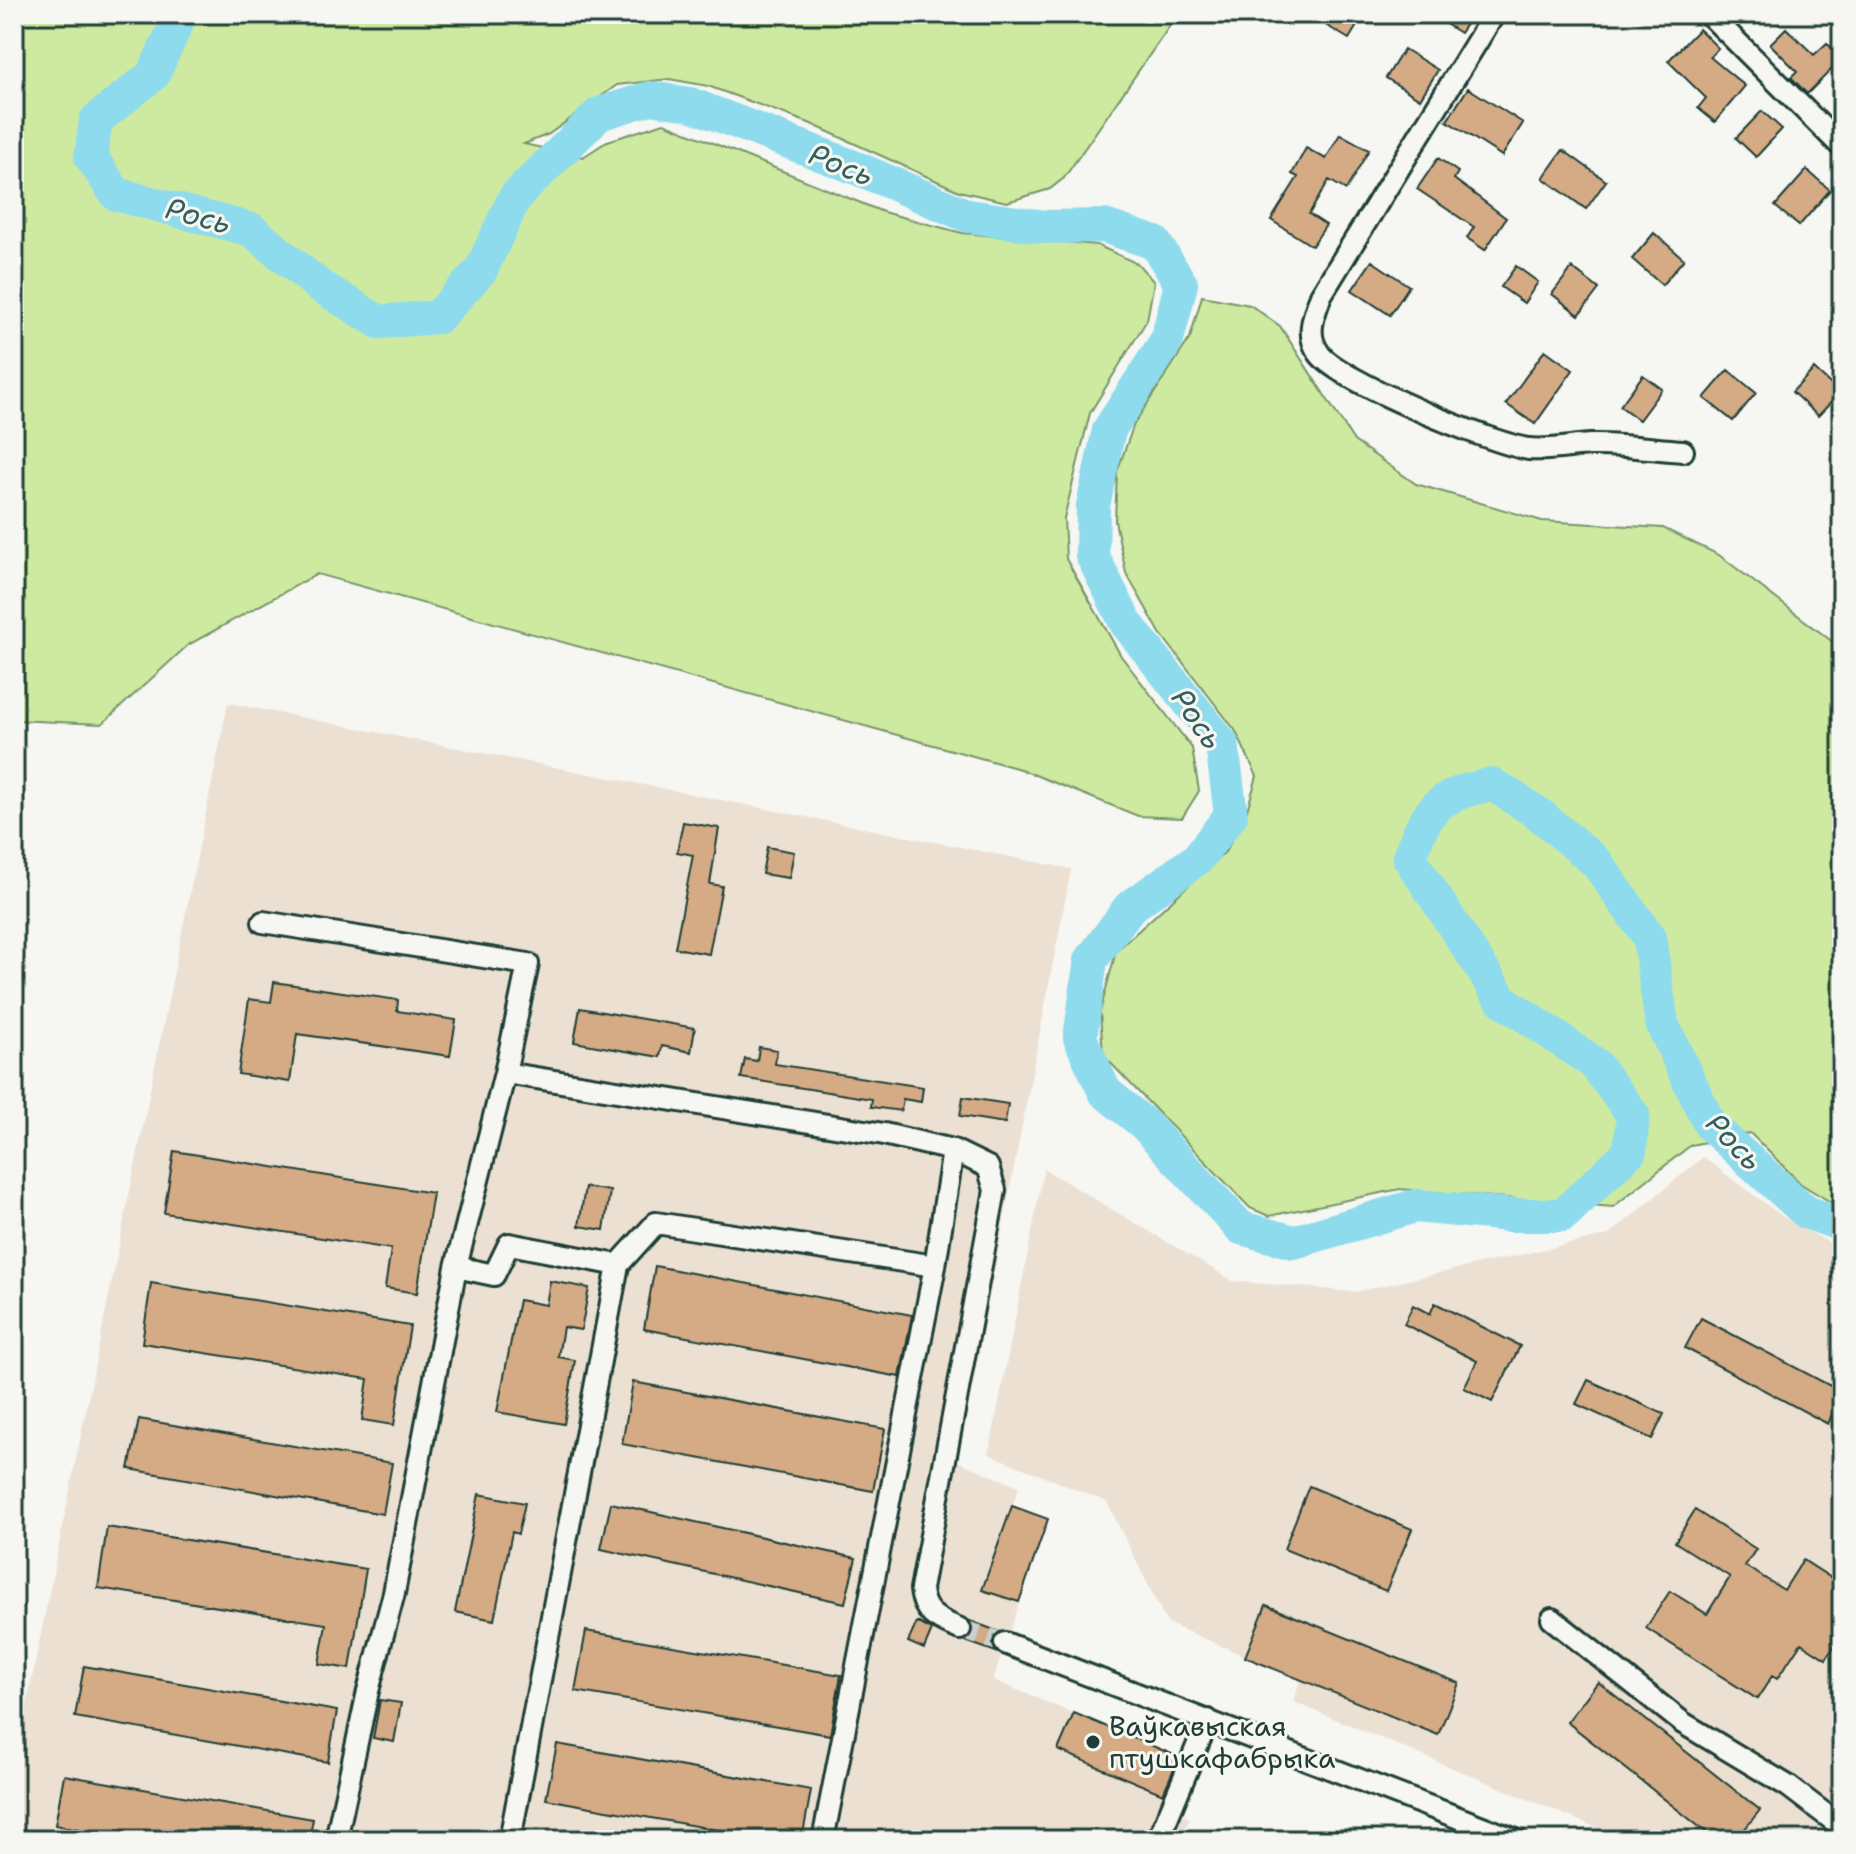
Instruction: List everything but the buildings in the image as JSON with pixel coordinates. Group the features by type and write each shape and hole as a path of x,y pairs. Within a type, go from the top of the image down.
{"street":[{"path":"1494,14 1321,295 1310,327 1316,350 1328,365 1500,444 1532,449 1594,445 1683,451"},
{"path":"1709,14 1842,147"},
{"path":"263,922 528,964 505,1073 456,1267 394,1593 368,1691 336,1840"},
{"path":"505,1073 884,1134 953,1150 988,1167 995,1190 921,1589 922,1603 932,1617 960,1629"},
{"path":"823,1840 935,1266 953,1150"},
{"path":"510,1840 618,1265 656,1223 935,1266"},
{"path":"456,1267 494,1275 509,1244 618,1265"},
{"path":"1552,1619 1683,1723 1788,1786 1842,1827"},
{"path":"1005,1643 1516,1840"},
{"path":"1158,1840 1208,1720"}],"shaded area":[{"name":"Ваўкавыская птушкафабрыка","path":"228,703 1071,869 958,1461 1019,1487 1012,1506 1048,1519 993,1680 1181,1758 1160,1806 1190,1818 1181,1840 14,1840 14,1768"},
{"path":"1703,1157 1782,1216 1842,1250 1842,1840 1626,1840 1294,1702 1300,1679 1167,1623 1107,1502 989,1454 1044,1169 1233,1281 1355,1292 1609,1235"}],"green space":[{"path":"14,14 1178,14 1064,178 1050,189 1007,202 959,191 809,123 708,86 669,79 617,85 549,134 524,144 583,157 608,141 664,123 883,212 962,233 1097,245 1138,264 1154,282 1147,320 1090,413 1064,518 1066,559 1121,656 1192,748 1199,791 1182,818 1138,816 1020,769 317,574 188,645 102,724 14,720"},
{"path":"1202,296 1250,305 1280,326 1354,441 1416,484 1542,521 1663,528 1719,555 1842,649 1842,1209 1801,1184 1750,1133 1691,1145 1613,1207 1400,1189 1269,1216 1250,1208 1103,1055 1100,1012 1116,951 1225,852 1245,817 1257,776 1235,730 1160,633 1126,573 1115,521 1117,472 1134,424 1190,338"}],"waterway":[{"name":"Рось","path":"181,14 153,75 96,120 91,157 116,194 252,230 317,284 379,322 438,317 481,270 515,197 599,114 650,98 690,104 859,169 968,216 1045,227 1104,226 1155,243 1181,284 1167,340 1109,430 1093,506 1092,555 1126,623 1222,744 1231,815 1197,859 1129,908 1091,960 1080,1038 1105,1092 1143,1123 1241,1228 1294,1242 1415,1206 1510,1215 1563,1215 1630,1151 1633,1115 1594,1063 1502,1000 1409,857 1423,825 1438,806 1459,793 1492,784 1539,814 1597,863 1649,937 1662,1024 1710,1125 1806,1212 1842,1225"}],"tunnel":[{"path":"960,1629 1005,1643"}],"place":[{"name":"Ваўкавыская птушкафабрыка","path":"1093,1742"}]}
